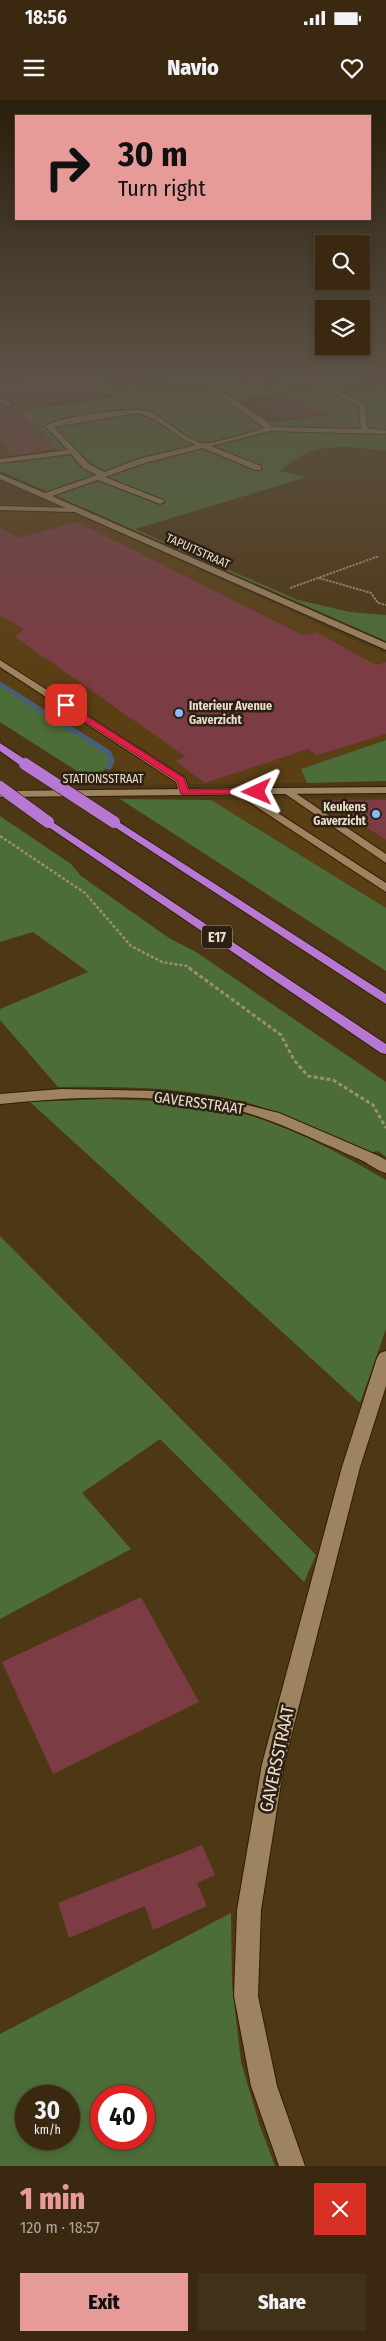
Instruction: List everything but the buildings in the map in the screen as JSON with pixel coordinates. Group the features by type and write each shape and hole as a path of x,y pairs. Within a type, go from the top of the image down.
{"highway":[{"name":"E17","path":"0,746 386,1000"},
{"name":"E17","path":"0,787 48,822 386,1050"}],"street":[{"path":"97,473 160,502"},
{"path":"45,496 108,473"},
{"name":"TAPUITSTRAAT","path":"0,476 386,647"},
{"path":"0,508 74,510"},
{"path":"0,662 181,780 184,792"},
{"name":"STATIONSSTRAAT","path":"0,794 386,790"},
{"path":"288,791 386,859"},
{"path":"241,792 386,888"},
{"name":"GAVERSSTRAAT","path":"0,1100 49,1093 88,1093 203,1101 254,1110 304,1130 386,1168"},
{"name":"GAVERSSTRAAT","path":"292,2166 264,2086 246,1996 248,1910 272,1764 351,1467 386,1358"}],"path":[{"path":"269,596 379,556"},
{"path":"318,578 371,594 378,603 386,605"},
{"path":"0,836 85,893 132,946 162,962 187,966 281,1035 294,1060 308,1076 333,1080 356,1094 373,1106 386,1128"}],"shaded area":[{"path":"0,504 56,505 386,654 386,740 301,769 307,783 128,785 129,775 109,767 112,761 0,684"},
{"path":"386,797 386,908 211,800"}],"green space":[{"path":"5,473 290,473 307,477 135,529 298,600 350,612 386,615 386,641"},
{"path":"0,684 108,752 112,761 99,773 80,773 0,722"},
{"path":"386,740 386,781 307,783 301,769"},
{"path":"120,799 211,800 386,908 386,971"},
{"path":"0,816 71,864 81,876 169,938 196,952 386,1082 386,1157 378,1151 367,1153 260,1106 221,1097 151,1088 58,1087 0,1020 0,1009 88,972 33,932 0,942"},
{"path":"107,1099 201,1105 252,1116 312,1140 386,1180 386,1329 360,1403 30,1102"},
{"path":"0,1236 316,1555 304,1582 160,1439 82,1493 131,1549 0,1619"},
{"path":"231,1913 232,1984 241,2062 259,2123 275,2166 0,2166 0,2034"}],"waterway":[{"path":"0,684 63,724"},
{"path":"61,723 108,752 112,761 109,767"}],"place":[{"name":"Interieur Avenue Gaverzicht","path":"179,713"},
{"name":"Keukens Gaverzicht","path":"376,814"}],"route":[{"path":"66,705 181,780 184,792 257,792"}]}
